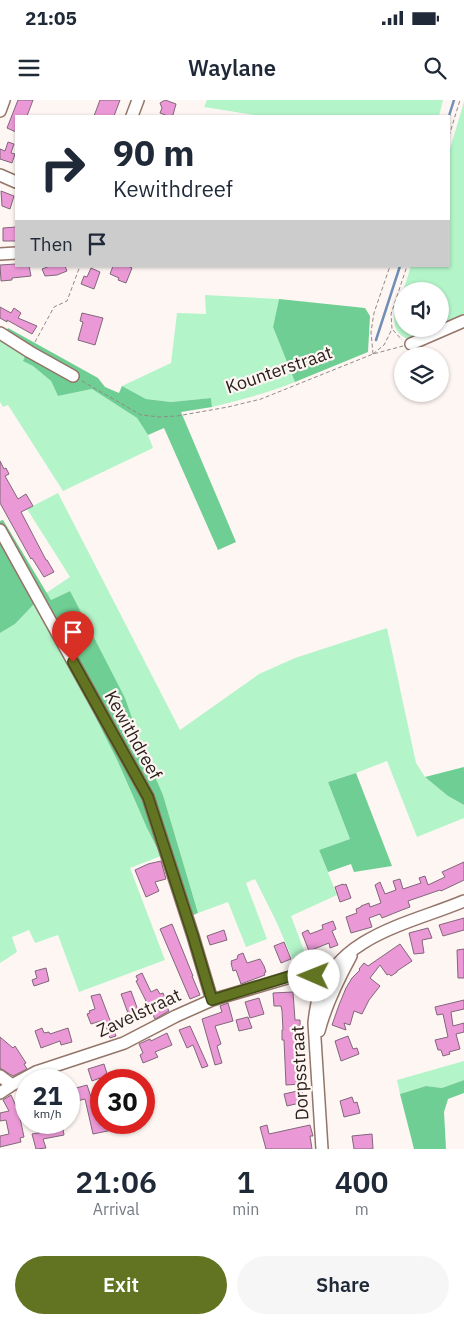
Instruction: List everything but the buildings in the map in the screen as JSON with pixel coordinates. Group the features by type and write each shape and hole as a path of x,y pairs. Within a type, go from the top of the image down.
{"street":[{"path":"0,111 4,100"},
{"path":"132,115 138,100"},
{"path":"0,175 15,182"},
{"path":"0,254 15,253"},
{"path":"411,344 464,321"},
{"path":"0,333 73,376"},
{"name":"Kewithdreef","path":"0,530 148,797 212,1000"},
{"name":"Dorpsstraat","path":"322,1149 314,1023 316,1005 325,982 336,966 374,936 464,901"},
{"path":"315,1045 324,1009 339,977 355,950"},
{"name":"Zavelstraat","path":"0,1094 36,1072 124,1043 212,1000 304,973 325,982"},
{"path":"0,1076 12,1085"}],"path":[{"path":"450,133 460,100"},
{"path":"30,352 54,307 67,301 80,267"},
{"path":"373,354 372,332 374,313 390,267"},
{"path":"373,354 384,345 392,329 391,314 406,267"},
{"path":"392,329 403,341 411,344"},
{"name":"Kounterstraat","path":"73,376 141,415 177,416 260,399 373,354 411,344"}],"green space":[{"path":"207,100 443,100 439,115 255,115 204,107"},
{"path":"464,102 464,316 449,324 449,282 406,282 411,267 450,267 450,149"},
{"path":"205,295 279,299 273,327 295,382 264,393 212,407 211,398 171,402 146,399 122,386 171,363 177,313 206,314"},
{"path":"279,299 365,308 370,316 368,352 295,382 273,327"},
{"path":"8,328 98,378 105,387 119,393 122,386 146,399 171,402 211,398 212,407 181,412 236,542 218,550 164,428 148,435 137,418 92,389 58,396 51,381 33,366 23,361 30,345 5,333"},
{"path":"2,337 28,351 24,361 51,381 58,396 92,389 137,418 148,435 153,448 63,491 8,405 3,407 0,402 0,341"},
{"path":"404,337 417,337 409,340"},
{"path":"58,493 180,730 259,674 295,658 387,628 416,763 425,777 448,796 464,805 464,818 417,837 387,761 328,782 350,839 319,850 337,895 291,916 308,961 295,965 255,879 246,883 267,939 246,947 228,902 198,913 163,795 70,591 51,600 46,593 70,577 27,509"},
{"path":"3,520 51,600 70,591 125,698 142,747 163,795 198,913 183,919 161,856 118,762 35,603 15,624 0,633 0,521"},
{"path":"35,603 118,762 161,856 130,868 165,960 79,992 58,935 35,943 29,930 12,937 17,952 0,963 0,633 15,624"},
{"path":"464,767 464,805 448,796 425,777"},
{"path":"356,773 392,866 354,872 351,864 328,872 319,850 350,839 328,782"},
{"path":"464,1061 464,1080 442,1088 426,1086 400,1094 397,1080"},
{"path":"464,1080 464,1093 448,1099 444,1112 446,1149 414,1149 400,1094 426,1086 442,1088"}],"waterway":[{"path":"449,115 454,100"},
{"path":"376,340 400,267"}],"route":[{"path":"73,662 148,797 212,1000 297,974 307,973 314,976"}]}
